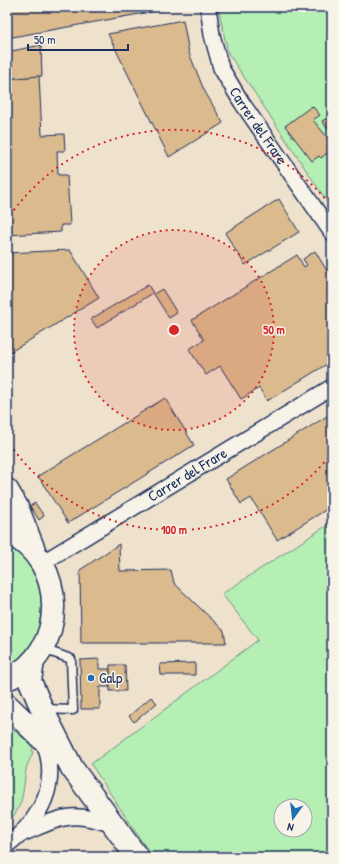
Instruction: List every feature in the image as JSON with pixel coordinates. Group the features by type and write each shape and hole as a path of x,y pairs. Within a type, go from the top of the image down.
{"street":[{"name":"Carrer del Frare","path":"208,7 212,36 221,68 242,103 332,233"},
{"name":"Carrer del Frare","path":"39,559 332,387"},
{"path":"7,490 17,507 51,584 54,606 51,628 38,655 30,681 42,709 72,768 137,857"},
{"path":"7,532 16,536 39,559"},
{"path":"7,679 14,677 38,655"},
{"path":"7,705 43,738 72,768"},
{"path":"13,840 35,817 46,798 49,786 50,764 43,738"},
{"path":"77,816 89,804 91,796"},
{"path":"13,840 58,818 77,816 91,817 113,825"}],"lane":[{"path":"38,655 72,659 74,710 42,709"}],"green space":[{"path":"218,7 332,7 332,209 228,53"},
{"path":"332,522 332,857 152,857 91,764 258,640 222,594"},
{"path":"7,545 22,556 33,571 39,589 42,607 40,625 33,642 22,657 7,667"},
{"path":"7,725 26,740 33,749 27,767 20,805 13,817 7,822"}],"building":[{"path":"7,7 178,7 7,38"},
{"path":"183,20 189,53 204,90 223,123 169,157 108,34"},
{"path":"41,45 42,76 7,79 7,52"},
{"path":"39,76 42,135 64,134 65,151 57,151 58,175 67,175 70,225 61,225 61,232 7,235 7,79"},
{"path":"312,106 320,115 313,120 332,143 332,149 321,158 319,156 312,161 285,126"},
{"path":"327,118 332,125 327,128 322,121"},
{"path":"279,199 299,232 245,265 225,233"},
{"path":"70,250 99,298 7,354 7,253"},
{"path":"315,251 332,279 332,361 267,401 259,388 241,399 220,366 206,375 189,349 204,340 192,320 297,255 304,267 307,265 303,259"},
{"path":"148,285 153,293 97,328 91,319"},
{"path":"162,289 177,313 169,318 154,294"},
{"path":"165,398 194,445 68,523 38,476"},
{"path":"332,413 332,506 277,540 251,498 241,504 226,479"},
{"path":"35,503 44,516 39,520 30,506"},
{"path":"119,544 120,571 171,570 174,583 224,631 226,643 81,643 80,570"},
{"path":"99,659 99,669 110,669 110,687 100,687 100,709 81,709 80,660"},
{"path":"195,663 195,675 161,675 160,664"},
{"path":"110,665 125,665 126,691 110,691"},
{"path":"151,697 157,703 134,722 129,716"}],"place":[{"name":"Galp","path":"91,678"}]}
